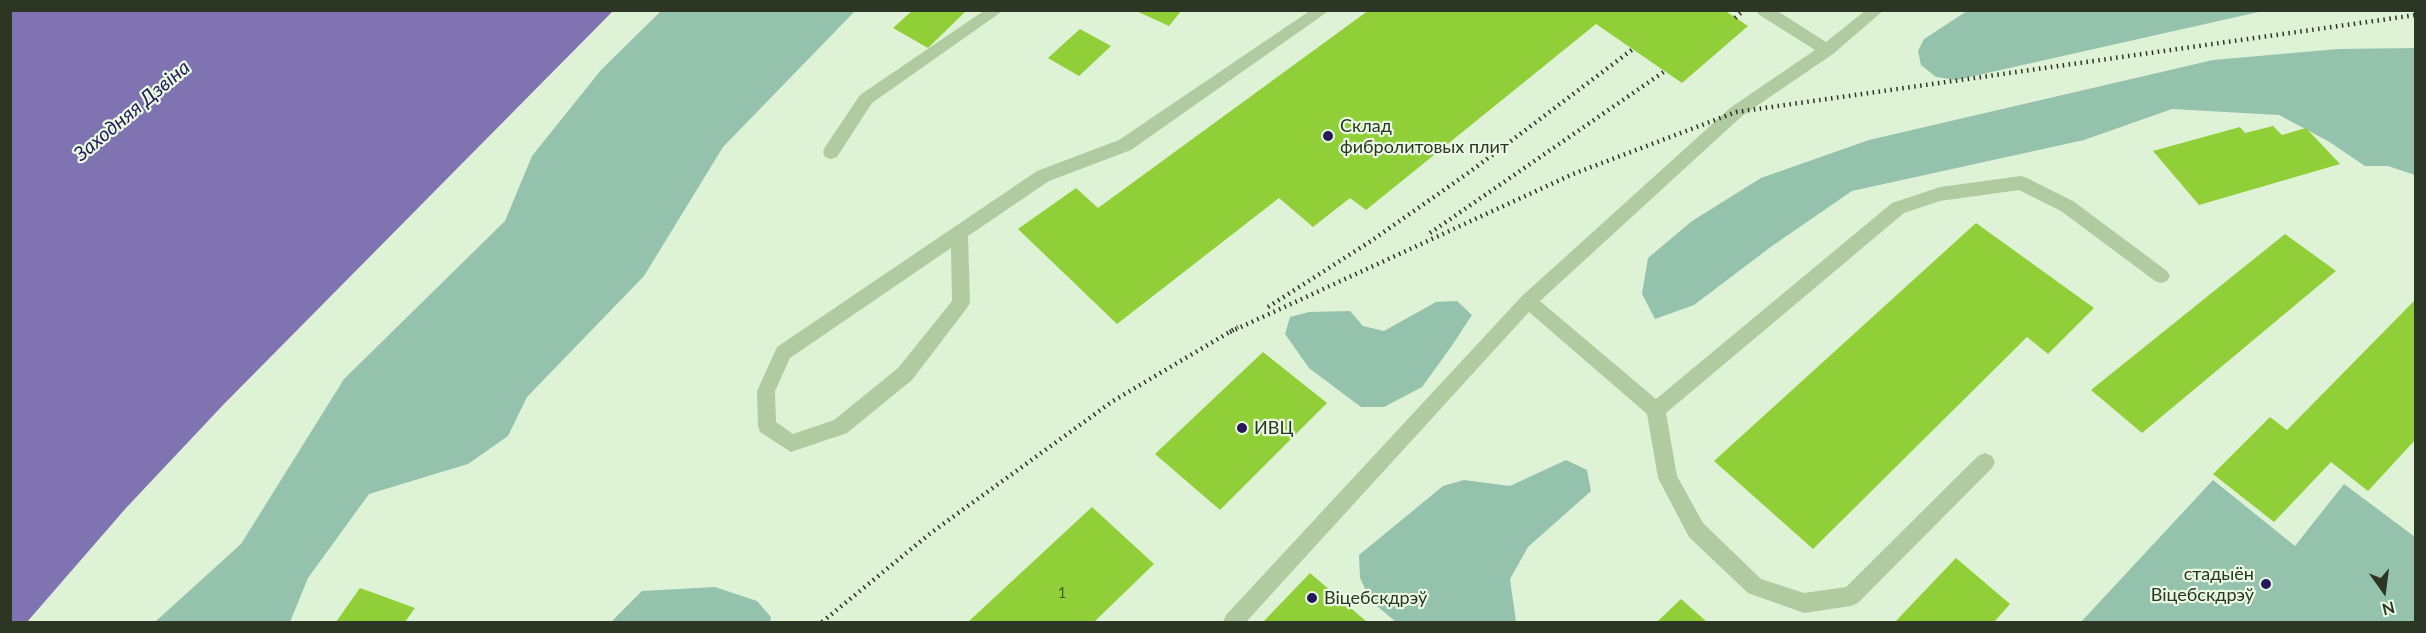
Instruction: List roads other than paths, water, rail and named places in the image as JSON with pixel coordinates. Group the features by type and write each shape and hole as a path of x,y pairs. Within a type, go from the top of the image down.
{"lane":[{"path":"831,152 866,99 997,10"},
{"path":"959,233 962,303 905,374 840,427 791,443 767,426 766,392 783,353 959,233 1044,176 1125,146 1323,10"},
{"path":"1763,10 1827,50"},
{"path":"1233,622 1528,301 1736,112 1827,50 1877,10"},
{"path":"1656,410 1898,208 1940,194 2021,183 2067,206 2161,276"},
{"path":"1528,301 1656,410 1668,478 1696,530 1755,586 1804,603 1851,596 1985,462"}],"water":[{"name":"Заходняя Дзвіна","path":"10,11 613,11 224,404 126,508 27,622 10,622"}],"railway":[{"path":"1735,18 1744,10"},
{"path":"1230,332 1573,174 1736,112 2416,15"},
{"path":"1268,307 1371,241 1471,171 1633,49"},
{"path":"1430,233 1665,71"},
{"path":"822,622 932,532 1113,401 1238,327"}],"place":[{"name":"Склад фибролитовых плит","path":"1328,136"},
{"name":"ИВЦ","path":"1242,428"},
{"name":"стадыён Віцебскдрэў","path":"2266,584"},
{"name":"Віцебскдрэў","path":"1312,598"}]}
